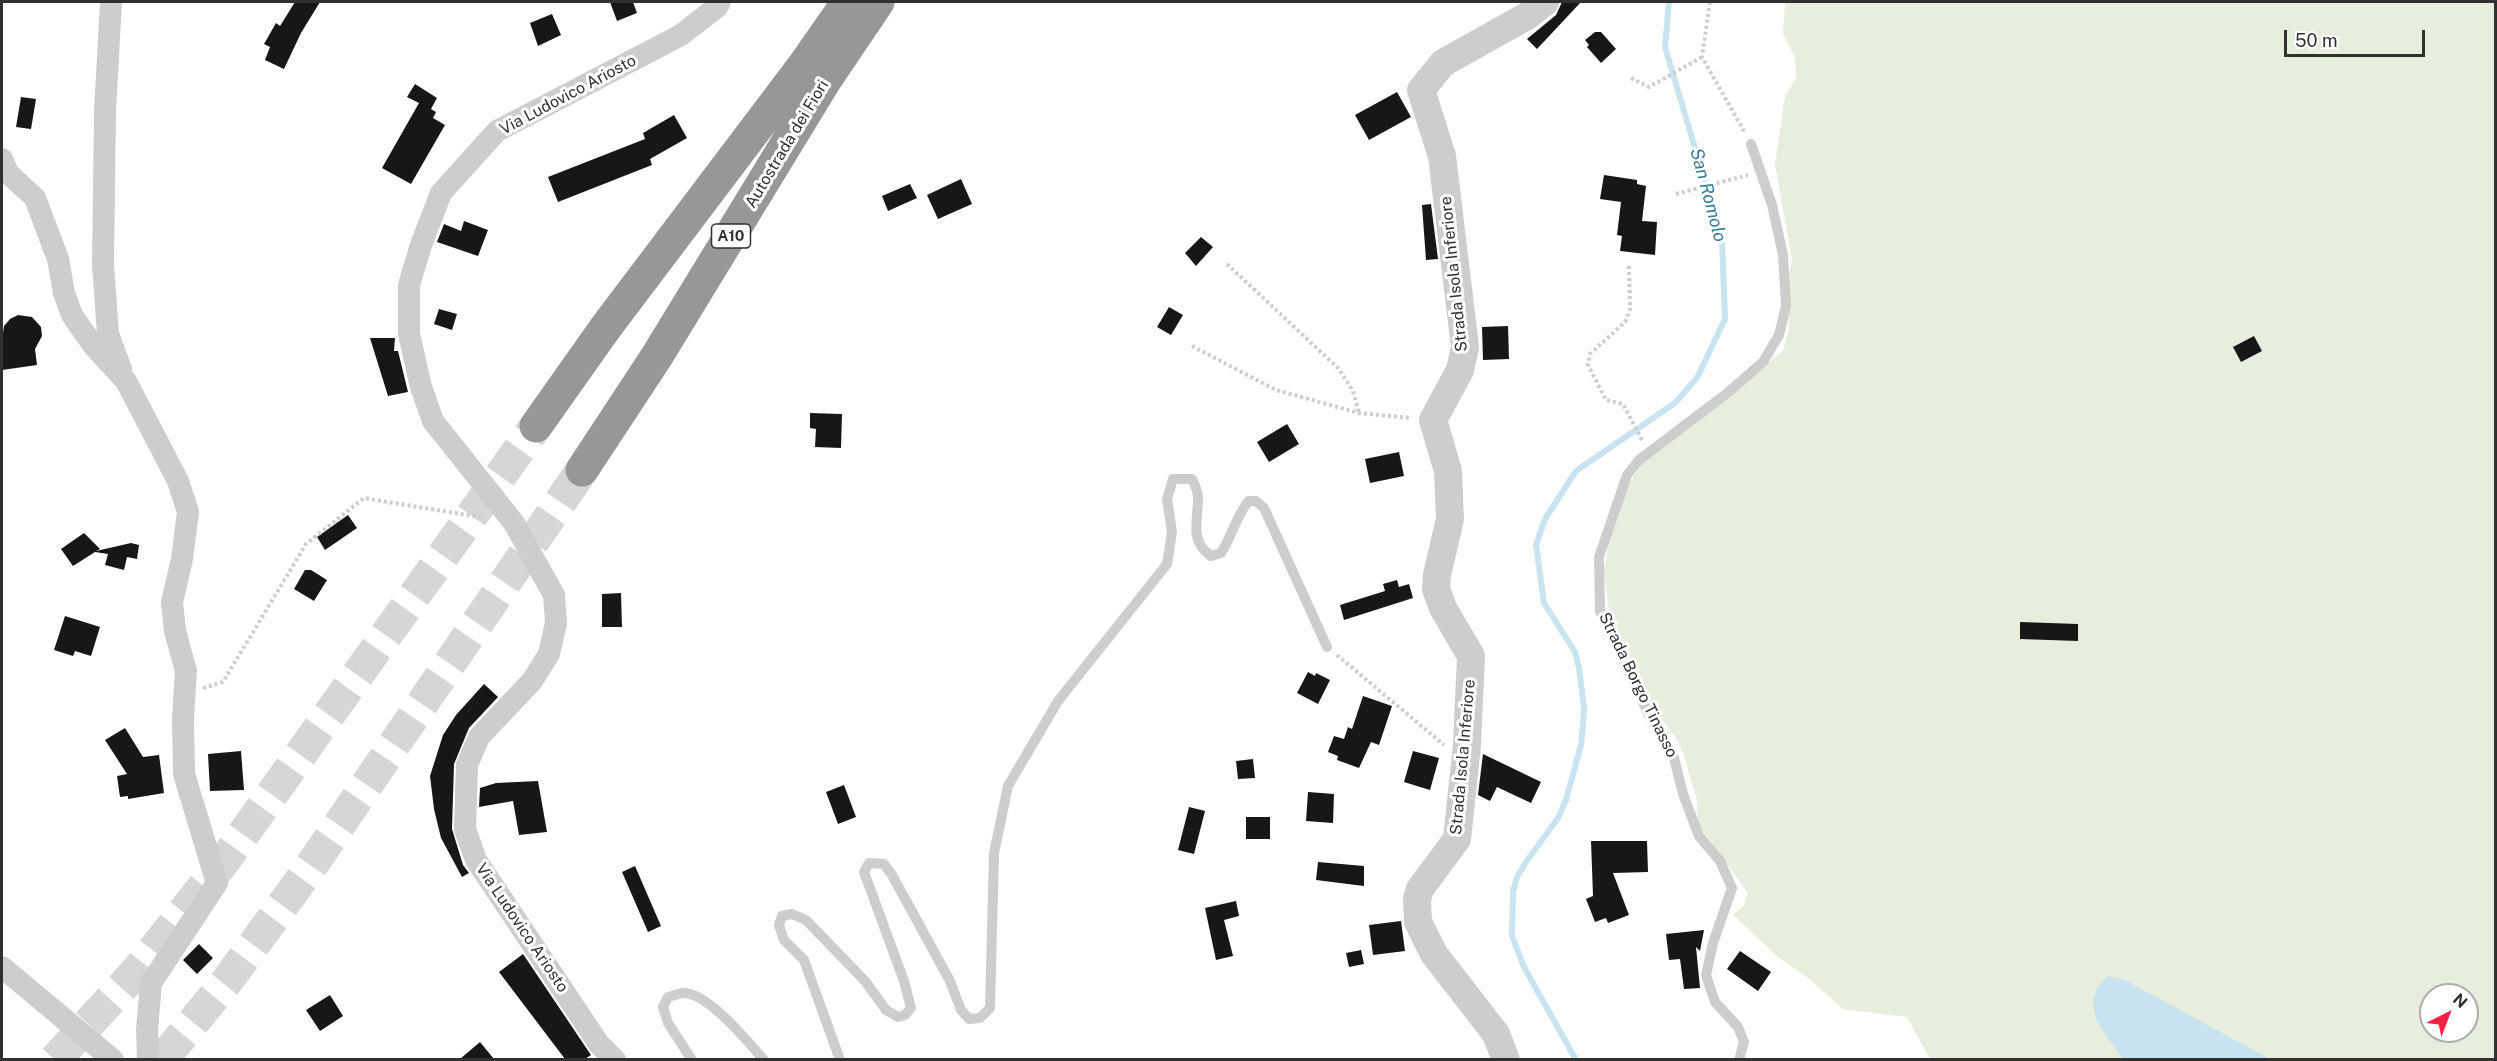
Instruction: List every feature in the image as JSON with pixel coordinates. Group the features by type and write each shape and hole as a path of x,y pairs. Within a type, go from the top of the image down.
{"highway":[{"name":"Autostrada dei Fiori","path":"536,426 627,299 804,65 848,2"},
{"name":"Autostrada dei Fiori","path":"582,470 663,346 826,79 878,2"}],"street":[{"path":"111,2 105,111 103,264 108,334 126,381 178,481 188,512 182,559 172,602 175,631 186,671 184,774 217,883 151,983 148,1059"},
{"name":"Via Ludovico Ariosto","path":"615,1059 599,1044 476,860 465,829 467,765 479,737 532,681 549,654 555,623 554,596 514,523 433,421 421,387 409,334 409,285 441,193 497,131 681,35 717,7 720,2"},
{"name":"Strada Isola Inferiore","path":"1506,1059 1496,1034 1434,954 1418,922 1416,899 1420,889 1457,839 1465,762 1471,657 1443,609 1436,589 1450,519 1448,471 1433,420 1461,369 1465,347 1442,156 1421,90 1443,63 1527,16 1545,2"},
{"path":"2,159 8,173 35,198 58,259 64,293 72,315 93,345 126,381"},
{"path":"2,966 114,1059"}],"lane":[{"name":"Strada Borgo Tinasso","path":"1739,1059 1744,1042 1738,1027 1715,1002 1706,975 1713,943 1732,888 1720,861 1699,836 1683,794 1674,758 1649,715 1600,610 1599,557 1627,475 1639,460 1726,394 1763,362 1779,335 1786,306 1783,255 1772,205 1751,144"},
{"path":"840,1059 804,960 784,940 779,925 782,916 792,914 806,920 865,981 886,1010 898,1017 905,1015 911,1008 904,981 864,872 869,863 884,864 950,981 961,1010 969,1020 980,1018 990,1008 994,853 1008,786 1058,701 1167,564 1172,532 1167,499 1173,479 1192,479 1199,495 1194,528 1201,549 1210,556 1221,554 1231,537 1243,507 1249,501 1256,501 1264,508 1327,647"},
{"path":"692,1059 668,1023 663,1007 668,997 683,993 699,998 726,1019 764,1059"}],"path":[{"path":"1710,2 1702,57 1751,144"},
{"path":"1631,78 1649,87 1702,57"},
{"path":"1676,194 1733,180"},
{"path":"1227,264 1339,369 1353,391 1359,413"},
{"path":"1629,266 1630,309 1624,322 1590,354 1588,365 1606,400 1623,404 1642,441"},
{"path":"1192,346 1276,390 1359,413 1433,420"},
{"path":"184,692 224,682 306,544 364,498 514,523"},
{"path":"1327,647 1465,762"}],"green space":[{"path":"1785,2 2495,2 2495,1059 1930,1059 1907,1017 1843,1009 1807,977 1778,957 1733,915 1744,905 1748,893 1698,824 1697,800 1683,753 1676,738 1644,696 1609,612 1604,570 1615,505 1643,462 1783,351 1789,329 1788,279 1792,260 1775,164 1785,96 1796,78 1795,58 1783,34"}],"water":[{"path":"2108,976 2125,980 2270,1059 2123,1059 2102,1029 2093,1008 2098,987"}],"building":[{"path":"295,2 320,2 301,33 284,69 265,60 270,47 264,44 276,23 280,26"},
{"path":"610,2 633,2 637,13 617,21"},
{"path":"1562,2 1581,2 1537,49 1527,39 1556,15"},
{"path":"552,14 561,35 538,46 530,23"},
{"path":"1595,32 1601,32 1616,49 1601,63 1587,47 1589,45 1585,40"},
{"path":"415,84 437,98 431,109 436,112 433,118 445,125 411,184 382,168 419,103 407,97"},
{"path":"1397,92 1411,117 1369,140 1355,115"},
{"path":"21,97 36,99 31,129 16,127"},
{"path":"674,115 687,138 650,159 652,165 558,202 548,177 645,139 643,133"},
{"path":"1604,175 1637,180 1637,184 1646,186 1642,221 1657,222 1655,255 1620,251 1622,236 1617,235 1621,202 1600,199"},
{"path":"961,179 972,204 938,219 927,195"},
{"path":"910,184 917,198 888,211 882,196"},
{"path":"1431,204 1438,259 1426,260 1422,205"},
{"path":"464,221 488,230 478,256 437,242 444,224 461,231"},
{"path":"1201,237 1213,247 1196,266 1185,253"},
{"path":"1169,307 1183,315 1171,335 1157,327"},
{"path":"439,309 457,314 452,330 434,324"},
{"path":"18,315 32,317 41,327 42,336 35,349 37,365 2,370 4,326"},
{"path":"1508,326 1509,359 1483,360 1482,327"},
{"path":"2254,336 2262,351 2241,362 2233,347"},
{"path":"370,338 395,338 394,351 398,351 408,392 388,396"},
{"path":"810,413 842,414 841,448 815,447 816,429 810,428"},
{"path":"1287,424 1299,444 1269,462 1257,442"},
{"path":"1399,452 1404,476 1370,483 1365,459"},
{"path":"348,515 357,528 325,550 317,537"},
{"path":"84,533 100,549 96,551 131,543 139,545 137,559 127,557 124,570 105,565 108,554 95,552 73,566 61,549"},
{"path":"305,570 311,570 327,580 314,601 294,589"},
{"path":"1397,580 1399,587 1409,584 1413,598 1344,620 1340,605 1385,591 1383,584"},
{"path":"621,593 622,627 602,627 602,594"},
{"path":"65,616 100,627 91,656 75,651 73,656 54,650"},
{"path":"2020,622 2078,624 2078,641 2020,639"},
{"path":"1308,672 1330,680 1318,704 1297,693"},
{"path":"484,684 498,697 469,728 454,764 452,829 463,865 469,873 462,877 441,838 434,809 430,776 443,735 456,715"},
{"path":"1363,696 1392,706 1379,745 1371,742 1359,768 1337,760 1338,756 1328,752 1334,736 1344,739 1348,727 1352,729"},
{"path":"125,728 143,757 159,755 164,793 128,799 128,796 120,797 117,776 127,774 105,740"},
{"path":"241,751 244,790 210,791 208,754"},
{"path":"1413,751 1439,758 1430,790 1404,782"},
{"path":"1483,754 1541,782 1531,803 1497,787 1490,801 1478,795"},
{"path":"1253,759 1255,778 1238,779 1236,761"},
{"path":"538,781 547,832 519,835 513,801 479,807 480,788 496,783"},
{"path":"844,785 856,817 838,824 826,792"},
{"path":"1308,792 1334,794 1333,823 1306,821"},
{"path":"1189,807 1205,811 1194,854 1178,850"},
{"path":"1246,817 1270,817 1270,839 1246,839"},
{"path":"1591,841 1647,841 1648,872 1613,873 1629,915 1608,923 1606,918 1595,922 1586,899 1593,896"},
{"path":"1318,862 1364,866 1364,886 1316,880"},
{"path":"635,866 661,926 648,932 622,872"},
{"path":"1236,901 1239,916 1224,920 1233,956 1216,960 1205,908"},
{"path":"1401,921 1405,951 1373,955 1369,925"},
{"path":"1704,930 1700,951 1696,947 1700,988 1684,989 1680,959 1669,960 1666,934"},
{"path":"199,944 213,958 197,974 183,960"},
{"path":"1361,950 1364,964 1349,967 1346,953"},
{"path":"1740,951 1771,972 1758,991 1727,969"},
{"path":"523,954 591,1055 585,1059 565,1059 499,972"},
{"path":"330,995 343,1016 320,1031 306,1010"},
{"path":"480,1042 494,1059 460,1059"}],"waterway":[{"name":"San Romolo","path":"1576,1060 1524,967 1512,936 1513,892 1517,877 1558,818 1566,800 1581,745 1583,726 1584,708 1575,652 1544,603 1536,545 1545,519 1576,471 1675,403 1697,378 1725,319 1722,239 1665,47 1669,2"}],"tunnel":[{"path":"55,1060 137,971 224,861 536,426"},
{"path":"162,1060 227,981 307,872 582,470"}]}
